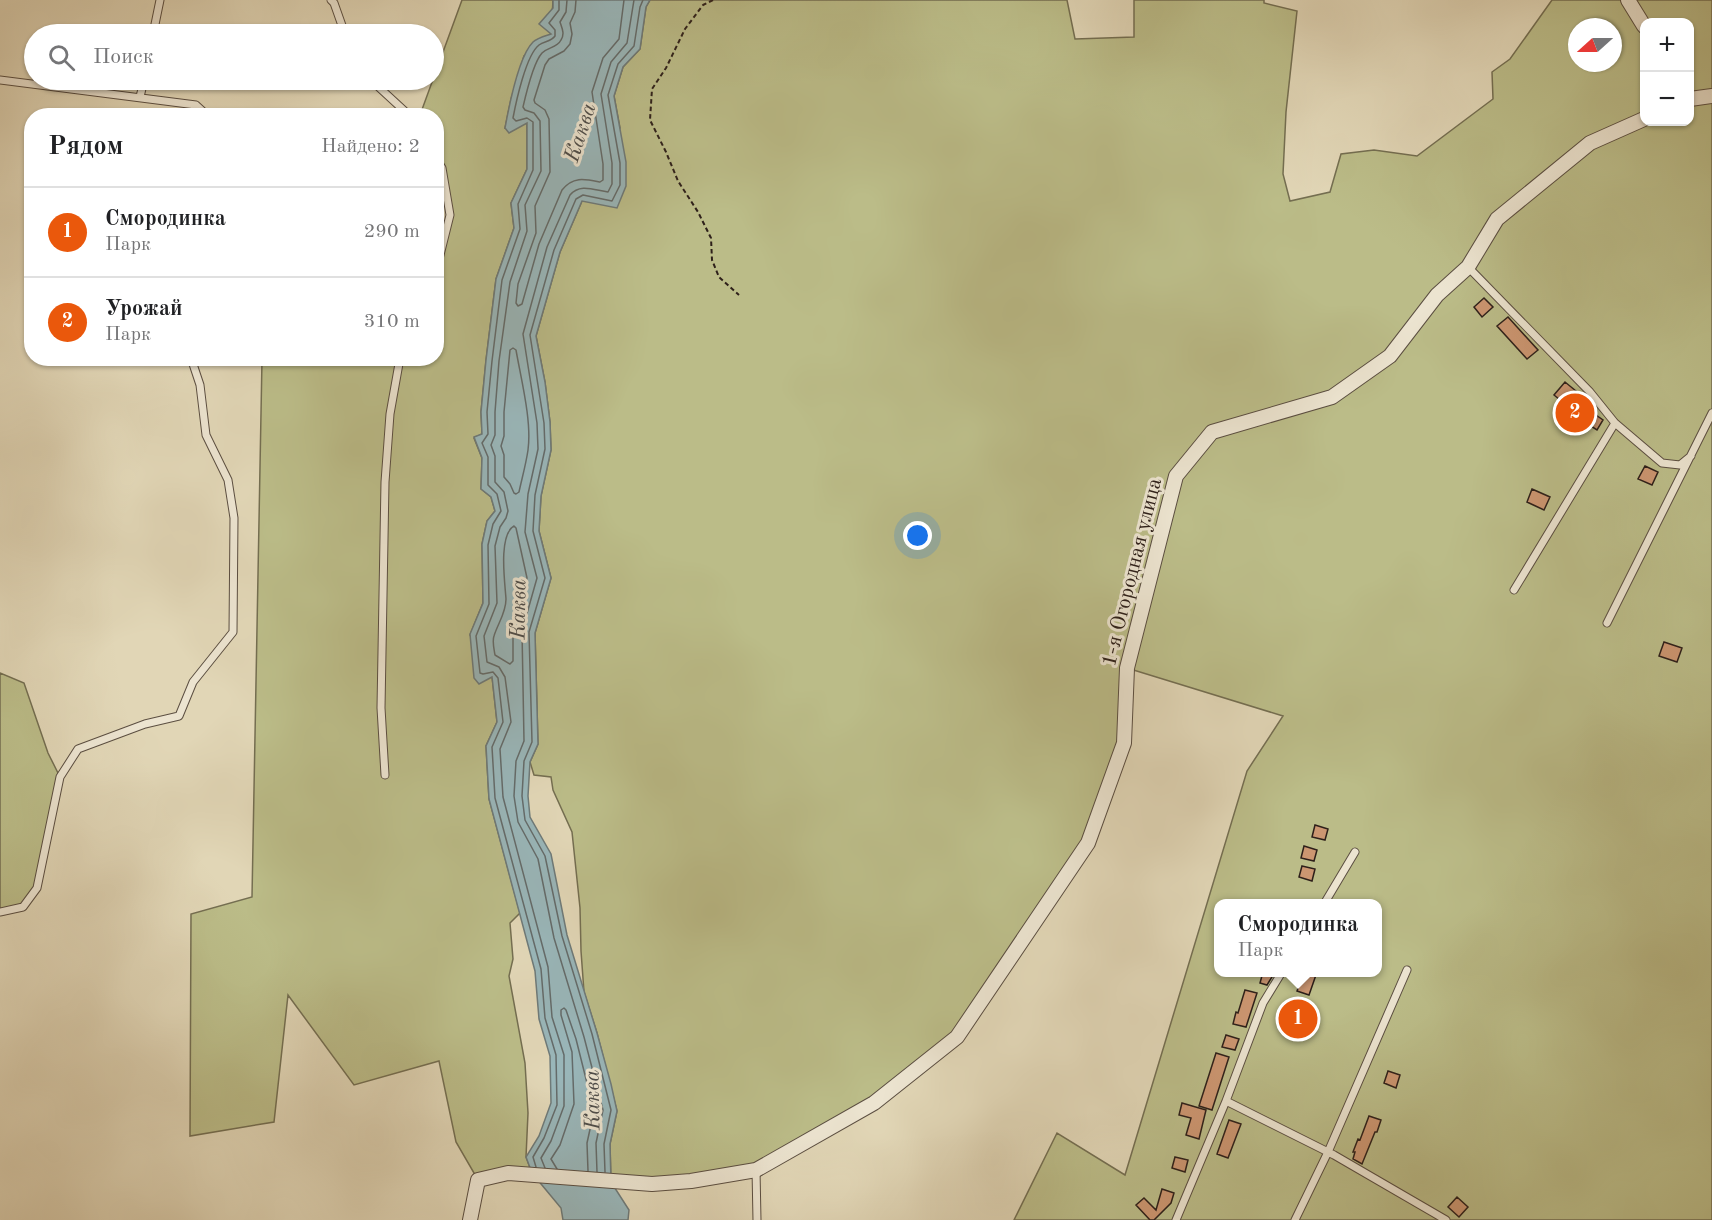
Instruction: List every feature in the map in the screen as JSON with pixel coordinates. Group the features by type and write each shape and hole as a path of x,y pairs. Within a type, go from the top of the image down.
{"street":[{"path":"1628,0 1640,20"},
{"path":"1694,98 1712,96"},
{"name":"1-я Огородная улица","path":"471,1220 478,1180 508,1173 652,1184 691,1182 756,1170 874,1103 957,1036 1088,843 1124,743 1127,668 1176,476 1212,432 1332,397 1390,356 1437,296 1468,267 1497,219 1590,143 1640,121"}],"lane":[{"path":"155,24 160,0"},
{"path":"331,0 341,24"},
{"path":"0,80 24,83"},
{"path":"82,90 196,105 199,108"},
{"path":"140,97 142,90"},
{"path":"382,90 401,108"},
{"path":"444,180 450,215 444,239"},
{"path":"1468,267 1590,392 1615,423 1662,463 1680,465 1691,456"},
{"path":"0,912 23,907 37,888 60,777 78,749 145,724 179,716 193,682 233,632 234,518 228,480 206,435 200,385 194,366"},
{"path":"385,775 381,708 385,482 390,414 399,366"},
{"path":"1607,623 1712,413"},
{"path":"1514,590 1615,423"},
{"path":"1327,899 1356,852"},
{"path":"1295,1220 1328,1152 1407,970"},
{"path":"1176,1220 1226,1101 1263,1003 1279,977"},
{"path":"1226,1101 1328,1152 1446,1220"},
{"path":"756,1170 757,1220"}],"path":[{"path":"713,0 703,5 685,29 666,69 651,89 650,120 678,181 711,238 712,261 719,278 739,295"}],"green space":[{"path":"462,0 553,0 551,34 524,56 505,128 527,123 527,169 511,203 514,228 496,279 481,412 482,434 474,438 482,458 481,489 491,497 495,511 487,521 482,544 483,603 470,635 492,676 497,722 486,746 489,799 520,913 510,923 513,959 509,976 525,1063 528,1113 526,1157 532,1173 478,1180 456,1142 439,1061 354,1085 288,995 274,1122 190,1136 191,914 252,897 262,366 444,366 444,241 450,215 444,189 444,108 423,108 429,90 444,90 444,49"},
{"path":"650,0 1067,0 1075,39 1134,37 1134,0 1264,0 1264,3 1297,11 1286,112 1283,174 1290,201 1330,192 1341,154 1374,150 1417,156 1493,99 1492,72 1510,59 1552,0 1626,0 1640,23 1640,126 1694,126 1694,18 1641,18 1628,0 1712,0 1712,1220 1014,1220 1057,1133 1125,1175 1247,771 1283,716 1127,668 1124,743 1088,843 957,1037 874,1103 756,1170 611,1182 610,1144 617,1111 584,992 580,908 572,832 553,790 551,777 534,775 530,762 538,744 535,633 551,578 539,531 541,496 551,450 545,382 536,336 560,252 582,201 620,128 614,96 623,67 640,49 646,7"},
{"path":"0,673 24,683 48,753 60,777 37,888 23,907 0,912"}],"water":[{"name":"Каква","path":"553,0 650,0 646,7 640,49 623,67 614,96 626,162 626,186 617,208 582,201 560,252 536,336 545,382 551,450 541,496 539,531 551,578 535,633 538,744 530,762 528,796 530,817 551,854 567,935 611,1084 617,1111 610,1144 611,1182 629,1210 628,1220 563,1220 561,1208 532,1173 526,1157 539,1136 551,1103 550,1056 539,1019 535,971 489,799 486,746 497,722 492,677 479,684 474,678 470,634 483,603 482,544 487,521 495,511 491,497 481,489 482,458 474,437 482,434 481,412 496,279 514,228 511,203 527,169 527,123 509,133 505,128 515,82 523,59 533,42 551,34 539,24 553,8"}],"building":[{"path":"1484,298 1493,307 1482,317 1474,307"},
{"path":"1508,317 1538,350 1527,359 1497,326"},
{"path":"1565,382 1576,391 1565,404 1554,395"},
{"path":"1593,413 1603,420 1597,430 1586,423"},
{"path":"1645,466 1658,472 1652,485 1638,479"},
{"path":"1532,489 1550,497 1544,510 1527,502"},
{"path":"1664,642 1682,648 1677,662 1659,656"},
{"path":"1315,825 1328,829 1325,840 1312,837"},
{"path":"1304,846 1317,850 1314,861 1301,858"},
{"path":"1302,866 1315,869 1312,881 1299,877"},
{"path":"1262,977 1272,977 1267,985 1260,983"},
{"path":"1302,977 1315,977 1309,995 1297,991"},
{"path":"1245,990 1257,993 1246,1027 1233,1024"},
{"path":"1226,1035 1239,1039 1235,1050 1222,1047"},
{"path":"1216,1053 1229,1057 1212,1110 1199,1106"},
{"path":"1388,1071 1400,1075 1396,1088 1384,1083"},
{"path":"1182,1103 1206,1110 1199,1139 1186,1135 1191,1118 1179,1115"},
{"path":"1369,1116 1381,1120 1362,1164 1353,1159 1355,1152 1353,1152"},
{"path":"1229,1120 1241,1124 1228,1158 1217,1154"},
{"path":"1175,1157 1188,1160 1185,1172 1172,1168"},
{"path":"1162,1189 1174,1193 1171,1203 1154,1220 1150,1220 1136,1205 1144,1198 1156,1210"},
{"path":"1457,1197 1468,1207 1459,1217 1448,1207"}],"place":[{"name":"Урожай","path":"1575,413"},
{"name":"Смородинка","path":"1298,1019"}]}
